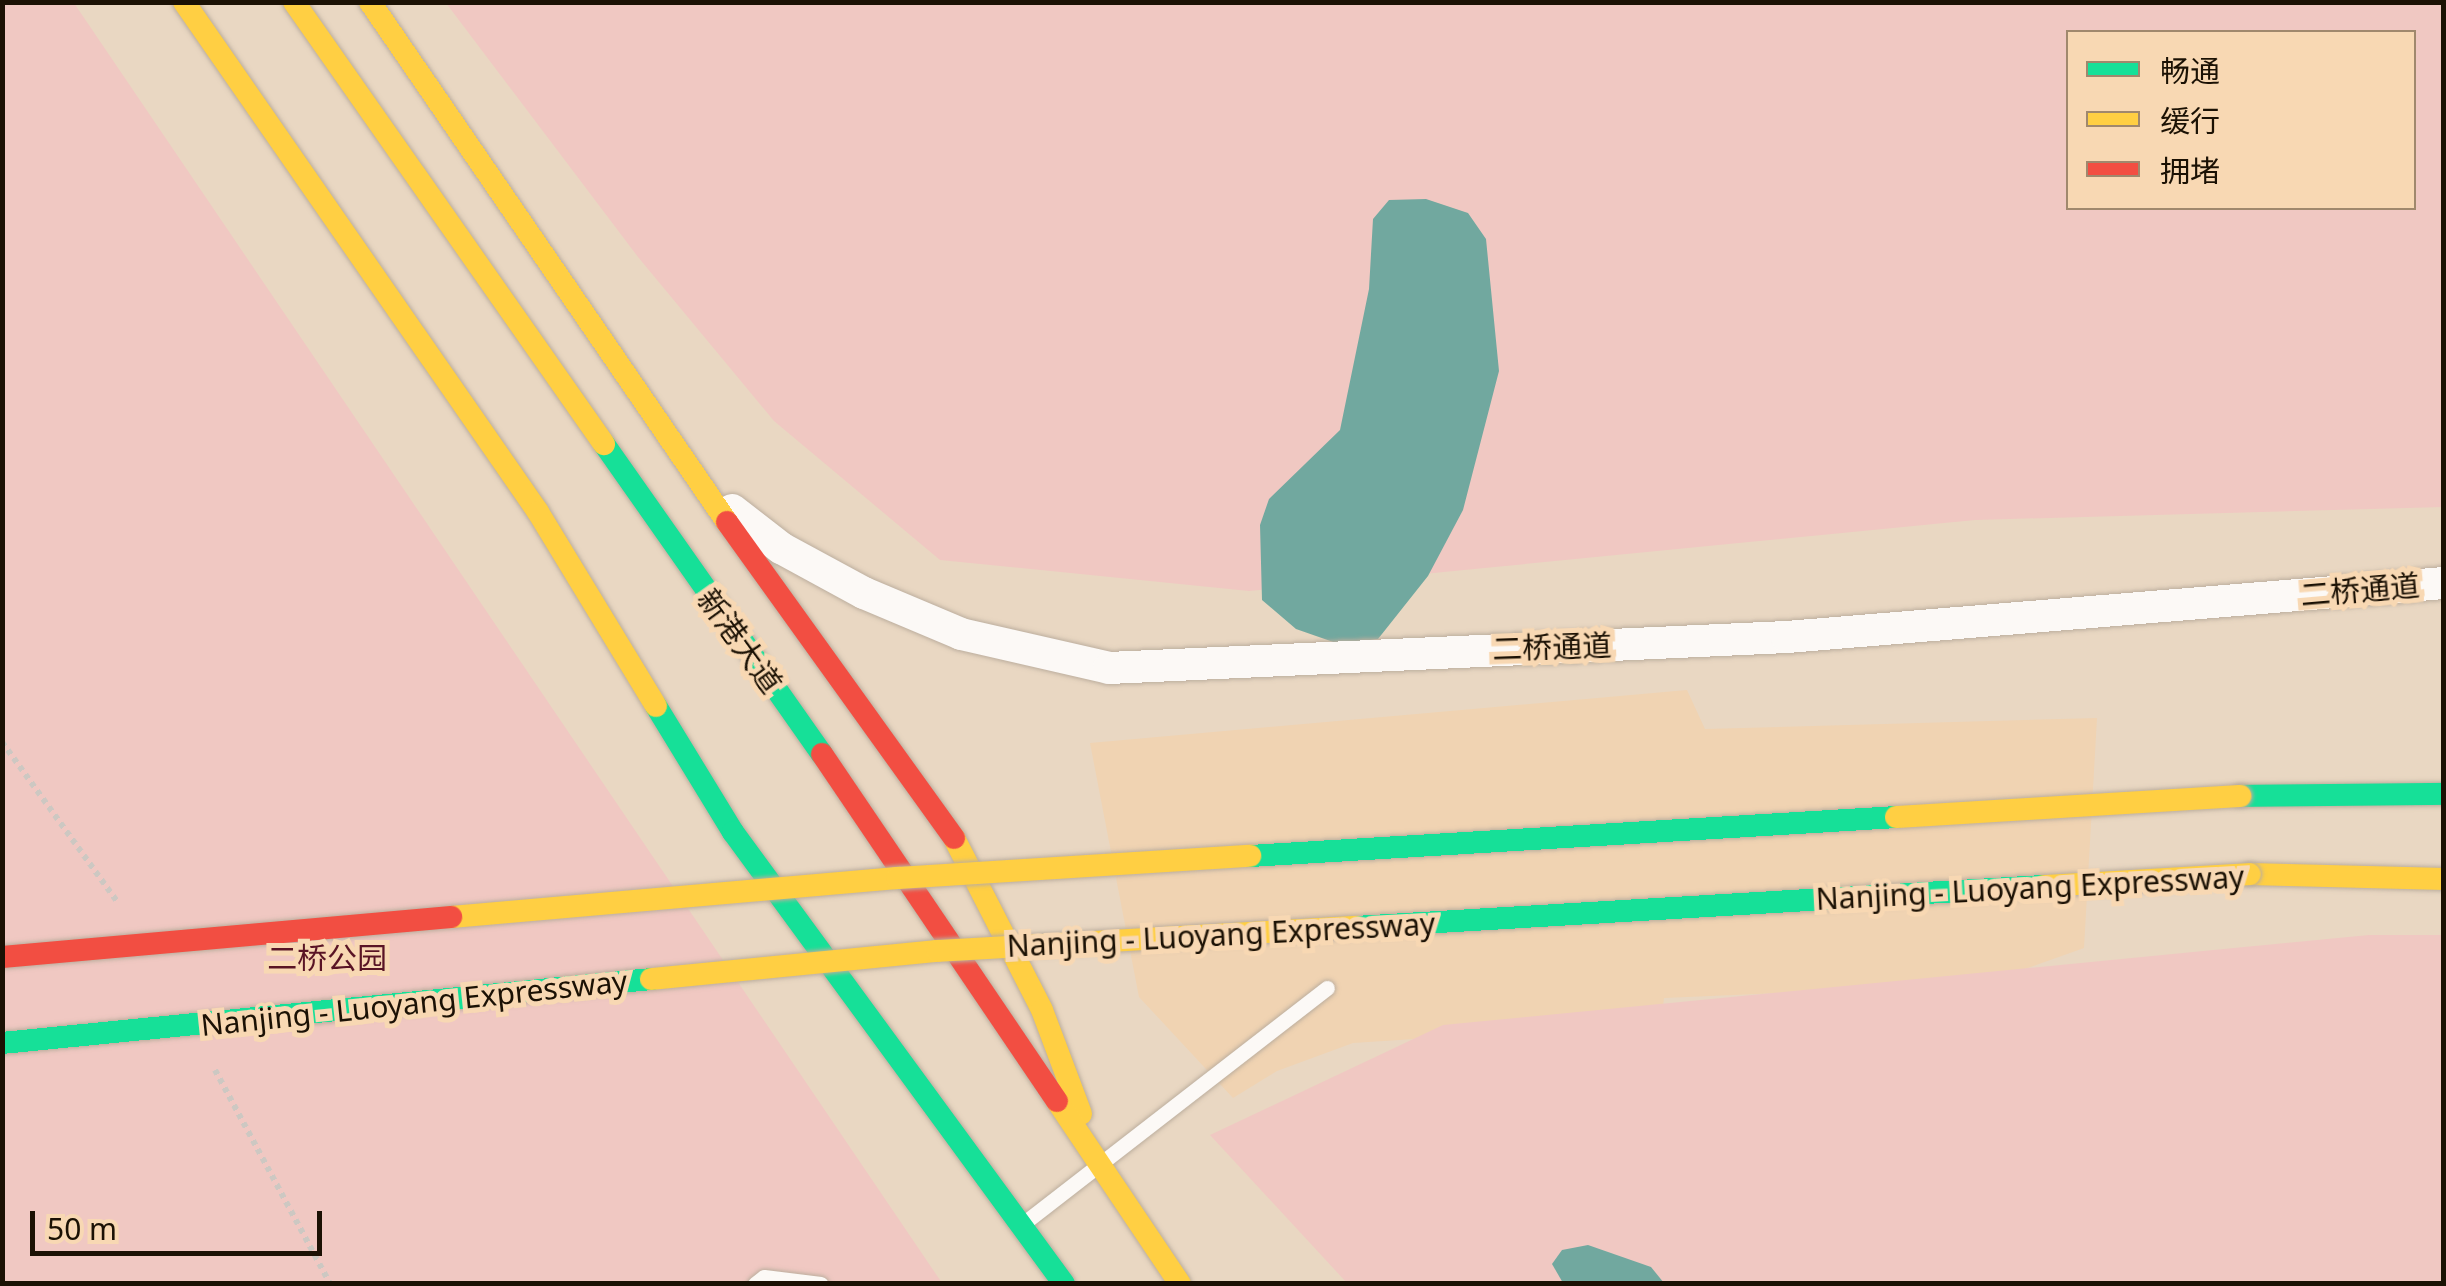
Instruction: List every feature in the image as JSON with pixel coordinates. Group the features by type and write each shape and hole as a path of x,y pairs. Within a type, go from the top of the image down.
{"main road":[{"path":"184,2 538,512 733,832 1064,1284"},
{"name":"新港大道","path":"294,2 847,790 1180,1284"},
{"path":"370,2 702,487 948,823 1042,1010 1101,1168"},
{"path":"2,957 897,878 2240,796 2444,794"},
{"name":"Nanjing - Luoyang Expressway","path":"2,1043 937,951 2250,874 2444,879"}],"street":[{"name":"二桥通道","path":"702,487 781,548 864,592 961,634 1109,668 1787,637 2444,583"}],"lane":[{"path":"1022,1224 1101,1168 1328,988"},
{"path":"754,1284 764,1278 821,1284"}],"shaded area":[{"path":"1687,690 1705,729 2097,718 2084,948 1983,984 1664,998 1661,1023 1353,1043 1277,1071 1233,1098 1139,997 1090,743"}],"green space":[{"name":"二桥公园","path":"3,3 74,3 942,1283 3,1284"},
{"path":"446,3 2443,3 2443,507 1975,520 1249,591 940,560 774,421 638,257"},
{"path":"2369,935 2443,935 2443,1283 1347,1283 1210,1135 1443,1025"}],"water":[{"path":"1426,199 1468,213 1486,239 1499,371 1463,510 1428,576 1378,639 1339,644 1296,629 1262,600 1260,525 1269,499 1340,430 1369,289 1373,219 1389,200"},
{"path":"1588,1245 1651,1267 1664,1283 1563,1283 1552,1264 1562,1250"}],"traffic: fast":[{"path":"604,444 822,754"},
{"path":"656,706 733,832 1064,1284"},
{"path":"2240,796 2444,794"},
{"path":"1250,856 1896,817"},
{"path":"1355,927 2044,886"},
{"path":"2,1043 651,979"}],"traffic: slow":[{"path":"184,2 538,512 656,706"},
{"path":"294,2 604,444"},
{"path":"370,2 727,522"},
{"path":"1896,817 2240,796"},
{"path":"954,838 1042,1010 1081,1114"},
{"path":"451,917 897,878 1250,856"},
{"path":"2250,874 2444,879"},
{"path":"2044,886 2250,874"},
{"path":"651,979 937,951 1355,927"},
{"path":"1057,1101 1180,1284"}],"traffic: jam":[{"path":"727,522 954,838"},
{"path":"822,754 1057,1101"},
{"path":"2,957 451,917"}]}
